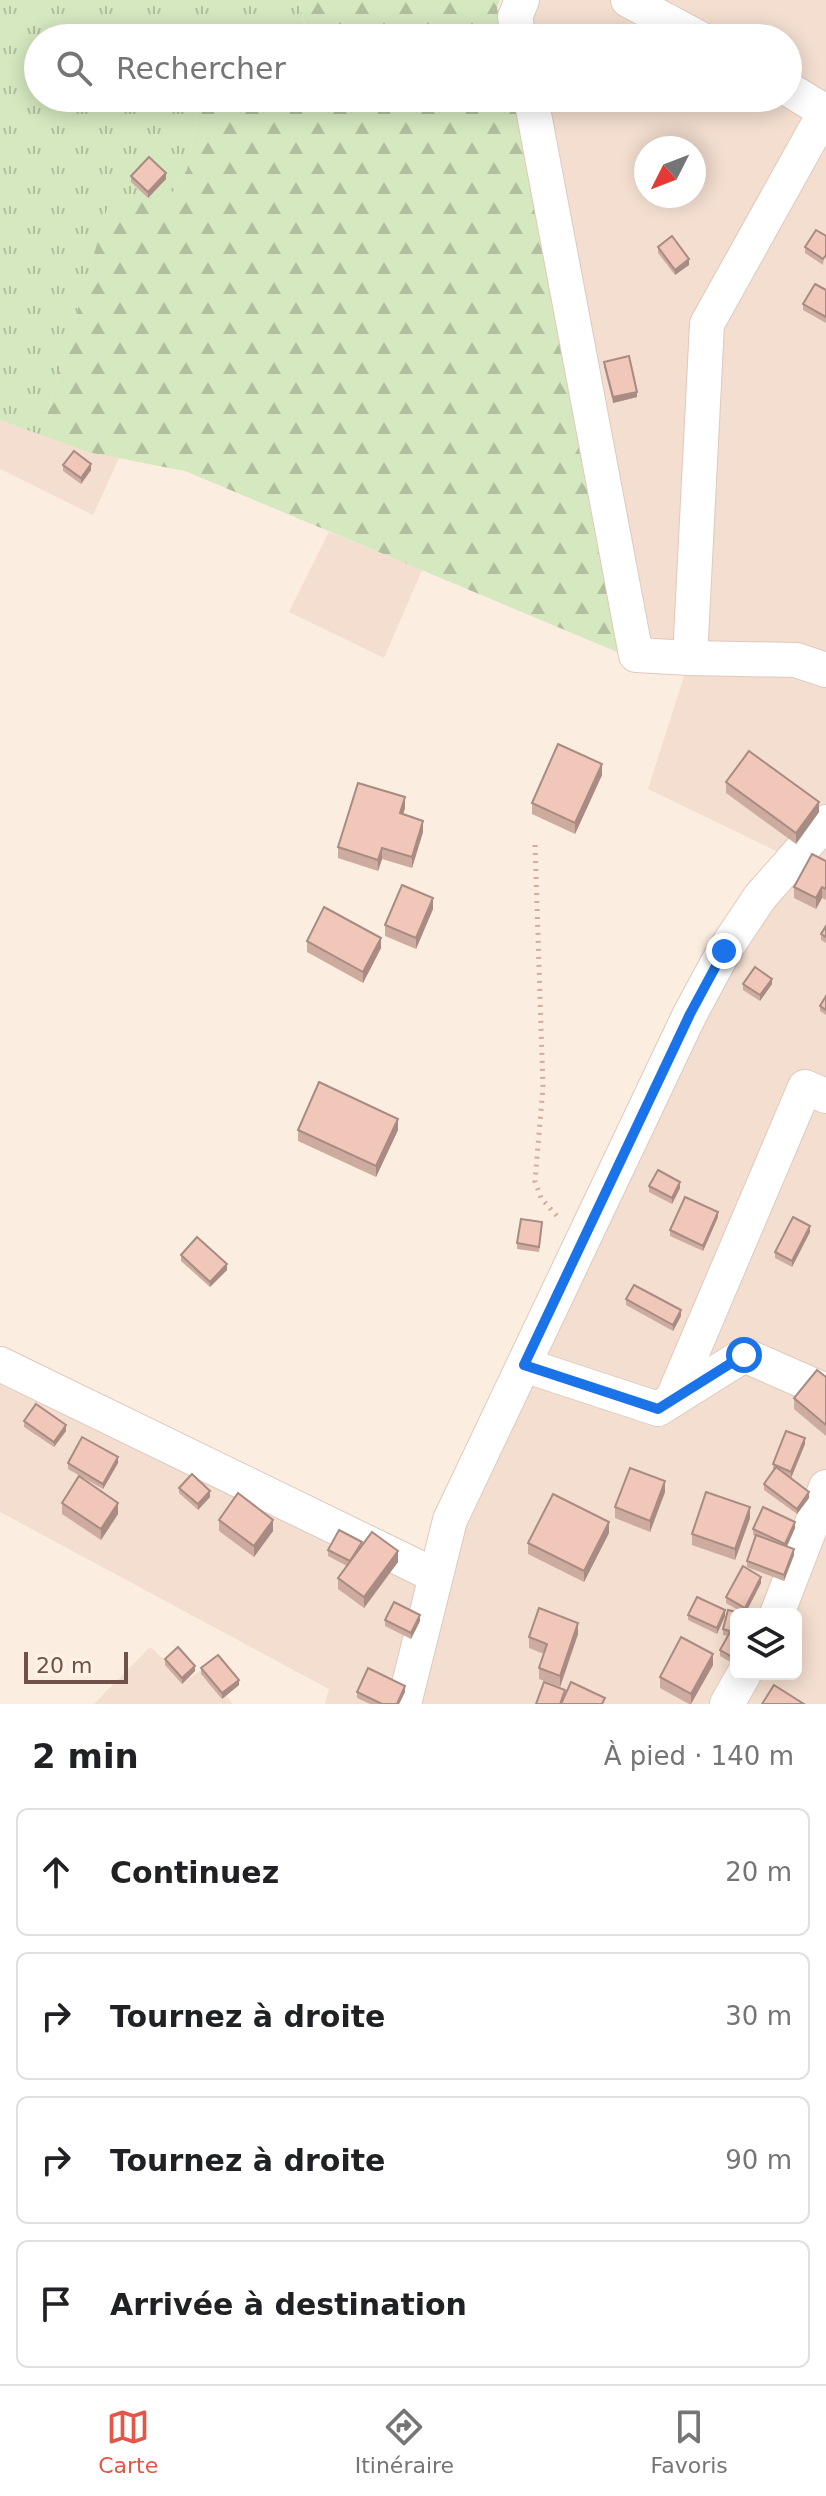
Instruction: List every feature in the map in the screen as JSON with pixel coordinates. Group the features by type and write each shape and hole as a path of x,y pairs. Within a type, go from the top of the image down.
{"street":[{"path":"516,24 515,17 522,0"},
{"path":"628,0 673,24"},
{"path":"690,658 707,324 825,112 802,98"},
{"path":"534,112 636,655 796,660 826,670"},
{"path":"404,1704 450,1520 690,1014 724,951 760,897 826,822"},
{"path":"672,1400 805,1087 826,1096"},
{"path":"524,1365 658,1409 744,1355 826,1391"},
{"path":"0,1364 434,1575"},
{"path":"779,1608 826,1487"},
{"path":"727,1704 741,1680"}],"path":[{"path":"535,845 543,1087 535,1181 541,1198 582,1241"}],"shaded area":[{"path":"522,0 826,0 826,1704 325,1704 329,1689 0,1512 0,1364 434,1575 690,1014 793,859 648,789 690,658 636,655 534,112 802,112 802,24 520,24"},
{"path":"0,420 87,452 119,458 93,515 0,469"},
{"path":"329,532 422,570 384,658 289,612"},
{"path":"150,1647 187,1680 204,1668 233,1704 94,1704"}],"green space":[{"path":"0,0 299,0 305,24 24,24 24,112 197,112 187,170 169,198 108,207 41,435 0,420"},
{"path":"299,0 500,0 497,8 500,24 305,24"},
{"path":"197,112 517,112 622,654 185,471 87,452 41,435 108,206 169,198 187,170"}],"building":[{"path":"149,157 166,173 148,192 131,176"},
{"path":"816,230 826,236 826,255 823,259 805,247"},
{"path":"672,236 689,259 675,270 658,247"},
{"path":"815,284 826,290 826,317 803,304"},
{"path":"629,356 637,392 613,397 604,362"},
{"path":"74,451 91,464 81,478 63,465"},
{"path":"558,744 602,764 575,823 532,803"},
{"path":"749,751 819,802 796,833 726,782"},
{"path":"358,783 405,797 400,813 423,821 412,857 382,848 378,860 338,847"},
{"path":"812,854 826,861 826,889 822,887 816,898 794,887"},
{"path":"402,885 433,898 416,938 385,925"},
{"path":"324,907 381,938 363,972 307,941"},
{"path":"755,967 772,979 760,995 743,984"},
{"path":"826,996 826,1010 820,1006"},
{"path":"319,1082 398,1119 376,1166 298,1130"},
{"path":"658,1170 680,1182 672,1198 649,1186"},
{"path":"685,1197 718,1212 703,1246 670,1230"},
{"path":"793,1217 810,1226 792,1261 775,1252"},
{"path":"521,1219 542,1222 539,1247 517,1243"},
{"path":"197,1237 227,1264 210,1282 181,1255"},
{"path":"634,1285 681,1310 673,1325 626,1299"},
{"path":"817,1370 826,1377 826,1425 794,1398"},
{"path":"36,1404 66,1425 54,1442 24,1421"},
{"path":"786,1431 805,1438 791,1472 773,1464"},
{"path":"82,1437 118,1457 103,1484 68,1463"},
{"path":"776,1467 809,1492 797,1509 764,1484"},
{"path":"630,1468 665,1481 650,1521 615,1507"},
{"path":"192,1474 210,1491 198,1504 179,1488"},
{"path":"79,1476 118,1503 101,1529 62,1503"},
{"path":"706,1492 750,1507 735,1549 692,1534"},
{"path":"238,1493 273,1520 254,1546 219,1520"},
{"path":"553,1494 609,1522 584,1571 528,1543"},
{"path":"763,1507 795,1522 785,1544 753,1529"},
{"path":"339,1530 362,1542 350,1561 328,1550"},
{"path":"372,1532 398,1551 364,1597 338,1578"},
{"path":"756,1535 794,1549 784,1575 747,1561"},
{"path":"743,1566 761,1577 745,1608 726,1597"},
{"path":"697,1597 725,1610 717,1628 688,1615"},
{"path":"394,1602 420,1615 411,1633 385,1620"},
{"path":"539,1608 578,1623 560,1676 539,1668 547,1644 529,1637"},
{"path":"728,1610 730,1610 730,1631 723,1629"},
{"path":"730,1632 730,1656 720,1650"},
{"path":"681,1637 713,1654 691,1694 660,1677"},
{"path":"178,1647 195,1666 182,1678 165,1659"},
{"path":"218,1655 239,1680 222,1693 201,1668"},
{"path":"368,1668 405,1686 397,1704 382,1704 357,1692"},
{"path":"544,1682 565,1690 560,1704 536,1704"},
{"path":"571,1682 605,1698 602,1704 561,1704"},
{"path":"774,1685 804,1704 762,1704"}],"route":[{"path":"724,951 690,1014 524,1365 658,1409 744,1355"}]}
